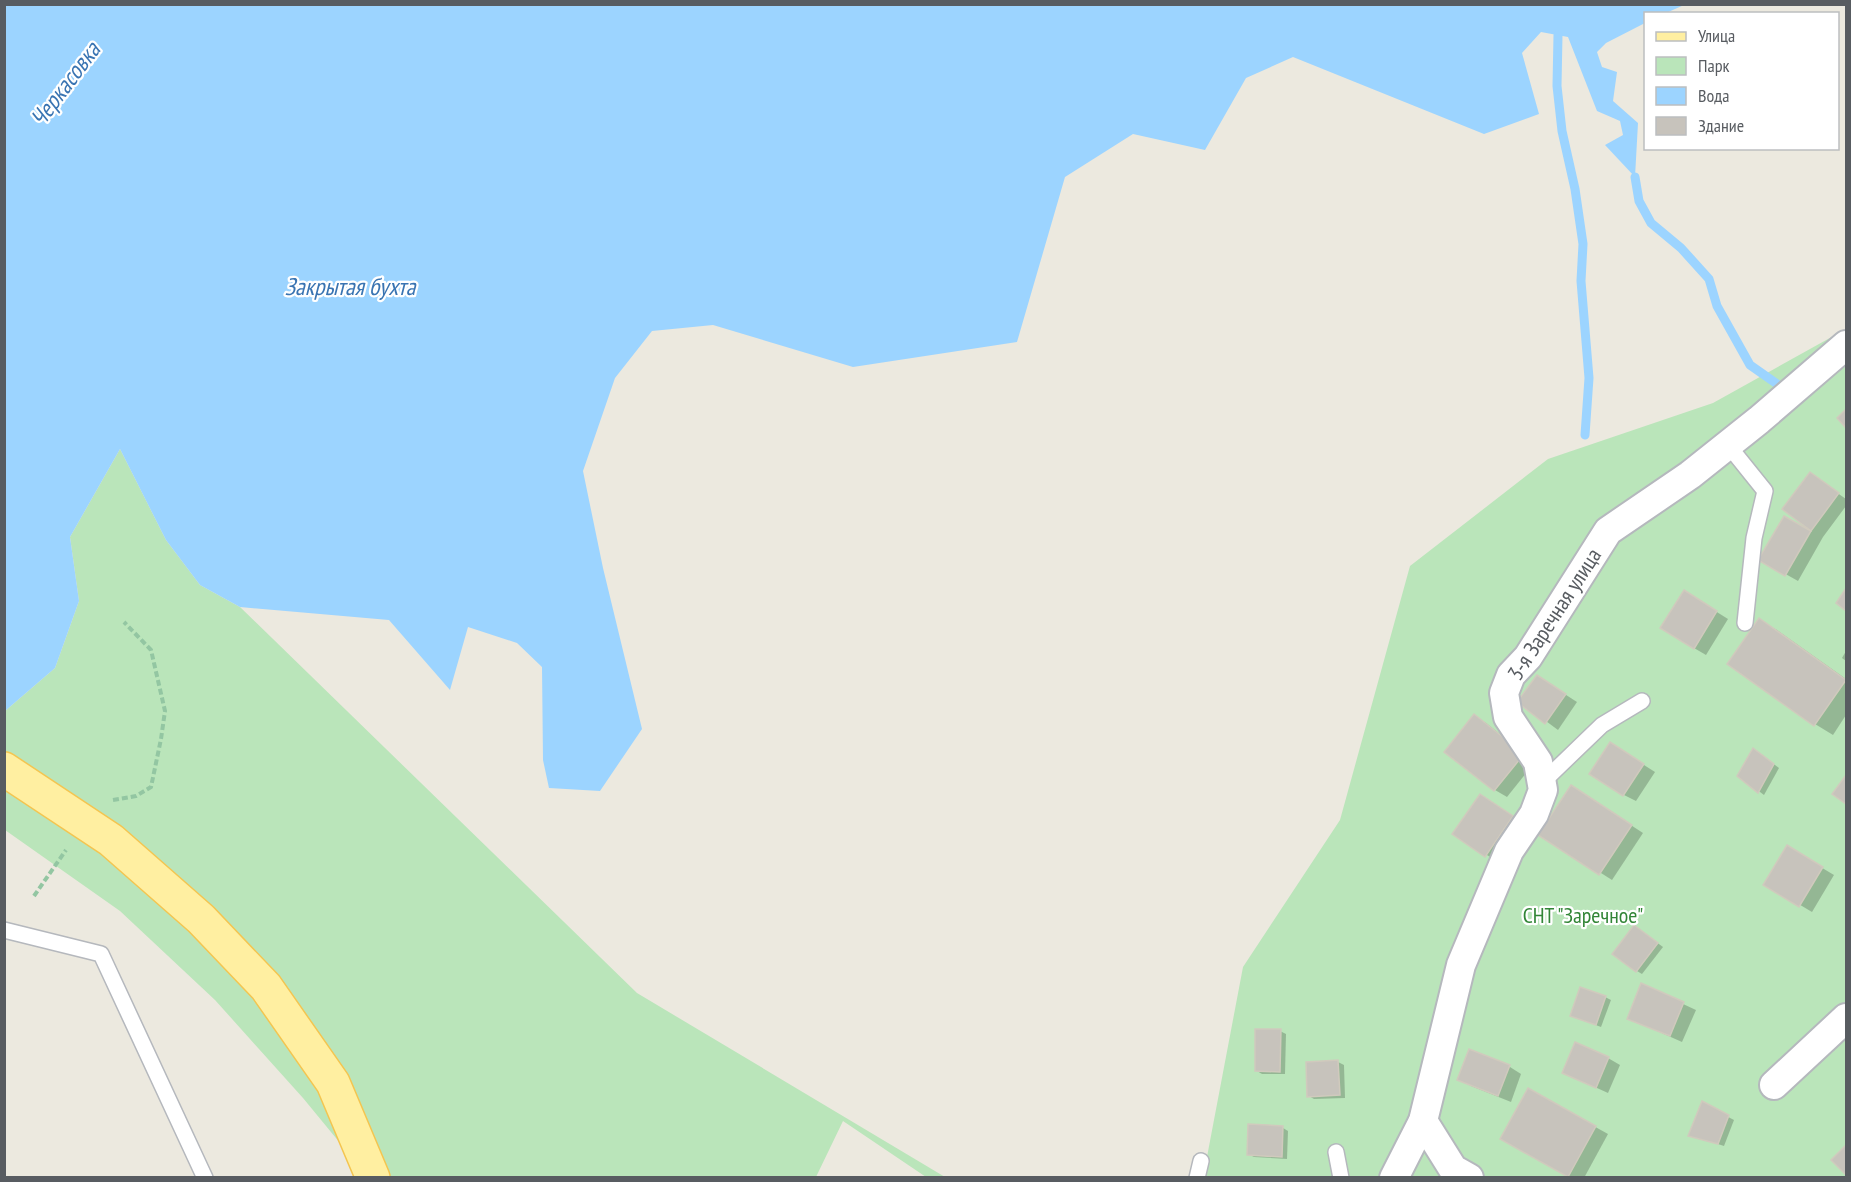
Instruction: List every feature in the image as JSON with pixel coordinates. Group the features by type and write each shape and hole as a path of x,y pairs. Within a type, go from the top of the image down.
{"main road":[{"path":"4,769 111,840 201,919 266,987 333,1083 373,1178"}],"street":[{"name":"3-я Заречная улица","path":"1543,790 1538,762 1509,717 1504,693 1511,675 1527,657 1608,531 1690,475 1846,345"},
{"path":"1394,1178 1423,1121 1461,964 1509,851 1534,814 1543,790"},
{"path":"1774,1085 1846,1018"},
{"path":"1423,1121 1453,1169 1469,1178"}],"lane":[{"path":"1728,445 1765,491 1754,538 1745,623"},
{"path":"1543,790 1548,777 1602,725 1642,700"},
{"path":"4,930 101,954 205,1178"},
{"path":"1336,1152 1341,1178"},
{"path":"1197,1178 1201,1161"}],"path":[{"path":"108,802 136,796 150,787 165,711 151,650 124,622"},
{"path":"34,896 70,843"}],"green space":[{"name":"СНТ \"Заречное\"","path":"1846,329 1846,1177 1203,1178 1243,967 1340,820 1410,566 1548,459 1713,403"},
{"path":"120,449 166,540 200,585 240,607 637,993 945,1177 926,1177 843,1121 816,1177 368,1177 303,1098 215,1000 120,911 5,830 5,711 55,668 79,601 70,537"}],"water":[{"name":"Закрытая бухта","path":"5,4 1684,4 1668,12 1644,12 1644,24 1606,43 1597,52 1602,67 1617,72 1613,101 1638,123 1635,177 1605,145 1623,135 1620,121 1597,111 1568,37 1541,32 1522,53 1539,114 1484,134 1293,57 1246,78 1205,150 1133,134 1065,177 1017,342 853,367 713,325 652,331 615,378 583,471 603,568 642,729 600,791 549,788 543,760 542,667 517,643 468,627 450,690 389,620 240,607 200,585 166,540 120,449 70,537 79,601 55,668 5,711"}],"building":[{"path":"1846,409 1846,428 1837,418"},
{"path":"1810,472 1839,493 1811,531 1782,509"},
{"path":"1784,516 1811,531 1785,576 1758,560"},
{"path":"1846,588 1846,611 1836,603"},
{"path":"1684,590 1717,611 1694,649 1660,628"},
{"path":"1759,618 1846,680 1814,726 1727,664"},
{"path":"1537,675 1566,694 1545,724 1517,702"},
{"path":"1474,714 1524,754 1494,791 1444,752"},
{"path":"1610,742 1644,764 1623,796 1589,774"},
{"path":"1753,748 1774,764 1758,793 1737,776"},
{"path":"1846,775 1846,804 1832,794"},
{"path":"1571,785 1632,825 1599,875 1538,835"},
{"path":"1480,794 1513,816 1485,857 1452,834"},
{"path":"1787,845 1823,867 1799,907 1763,885"},
{"path":"1634,925 1658,943 1636,972 1612,954"},
{"path":"1641,983 1684,1002 1670,1036 1627,1019"},
{"path":"1580,987 1606,996 1596,1025 1570,1016"},
{"path":"1255,1029 1281,1029 1280,1072 1255,1071"},
{"path":"1575,1042 1609,1057 1596,1088 1562,1073"},
{"path":"1469,1049 1510,1065 1498,1096 1457,1080"},
{"path":"1338,1060 1340,1095 1307,1097 1306,1062"},
{"path":"1528,1088 1596,1126 1568,1177 1500,1139"},
{"path":"1702,1101 1729,1115 1718,1144 1688,1136"},
{"path":"1248,1124 1283,1126 1282,1157 1247,1155"},
{"path":"1846,1145 1846,1175 1831,1160"}],"waterway":[{"path":"1558,35 1557,86 1562,131 1575,189 1583,244 1581,281 1589,378 1585,435"},
{"path":"1635,177 1639,201 1651,223 1681,248 1709,279 1717,306 1750,365 1787,391"}],"water label":[{"name":"Черкасовка","path":"65,84"}]}
